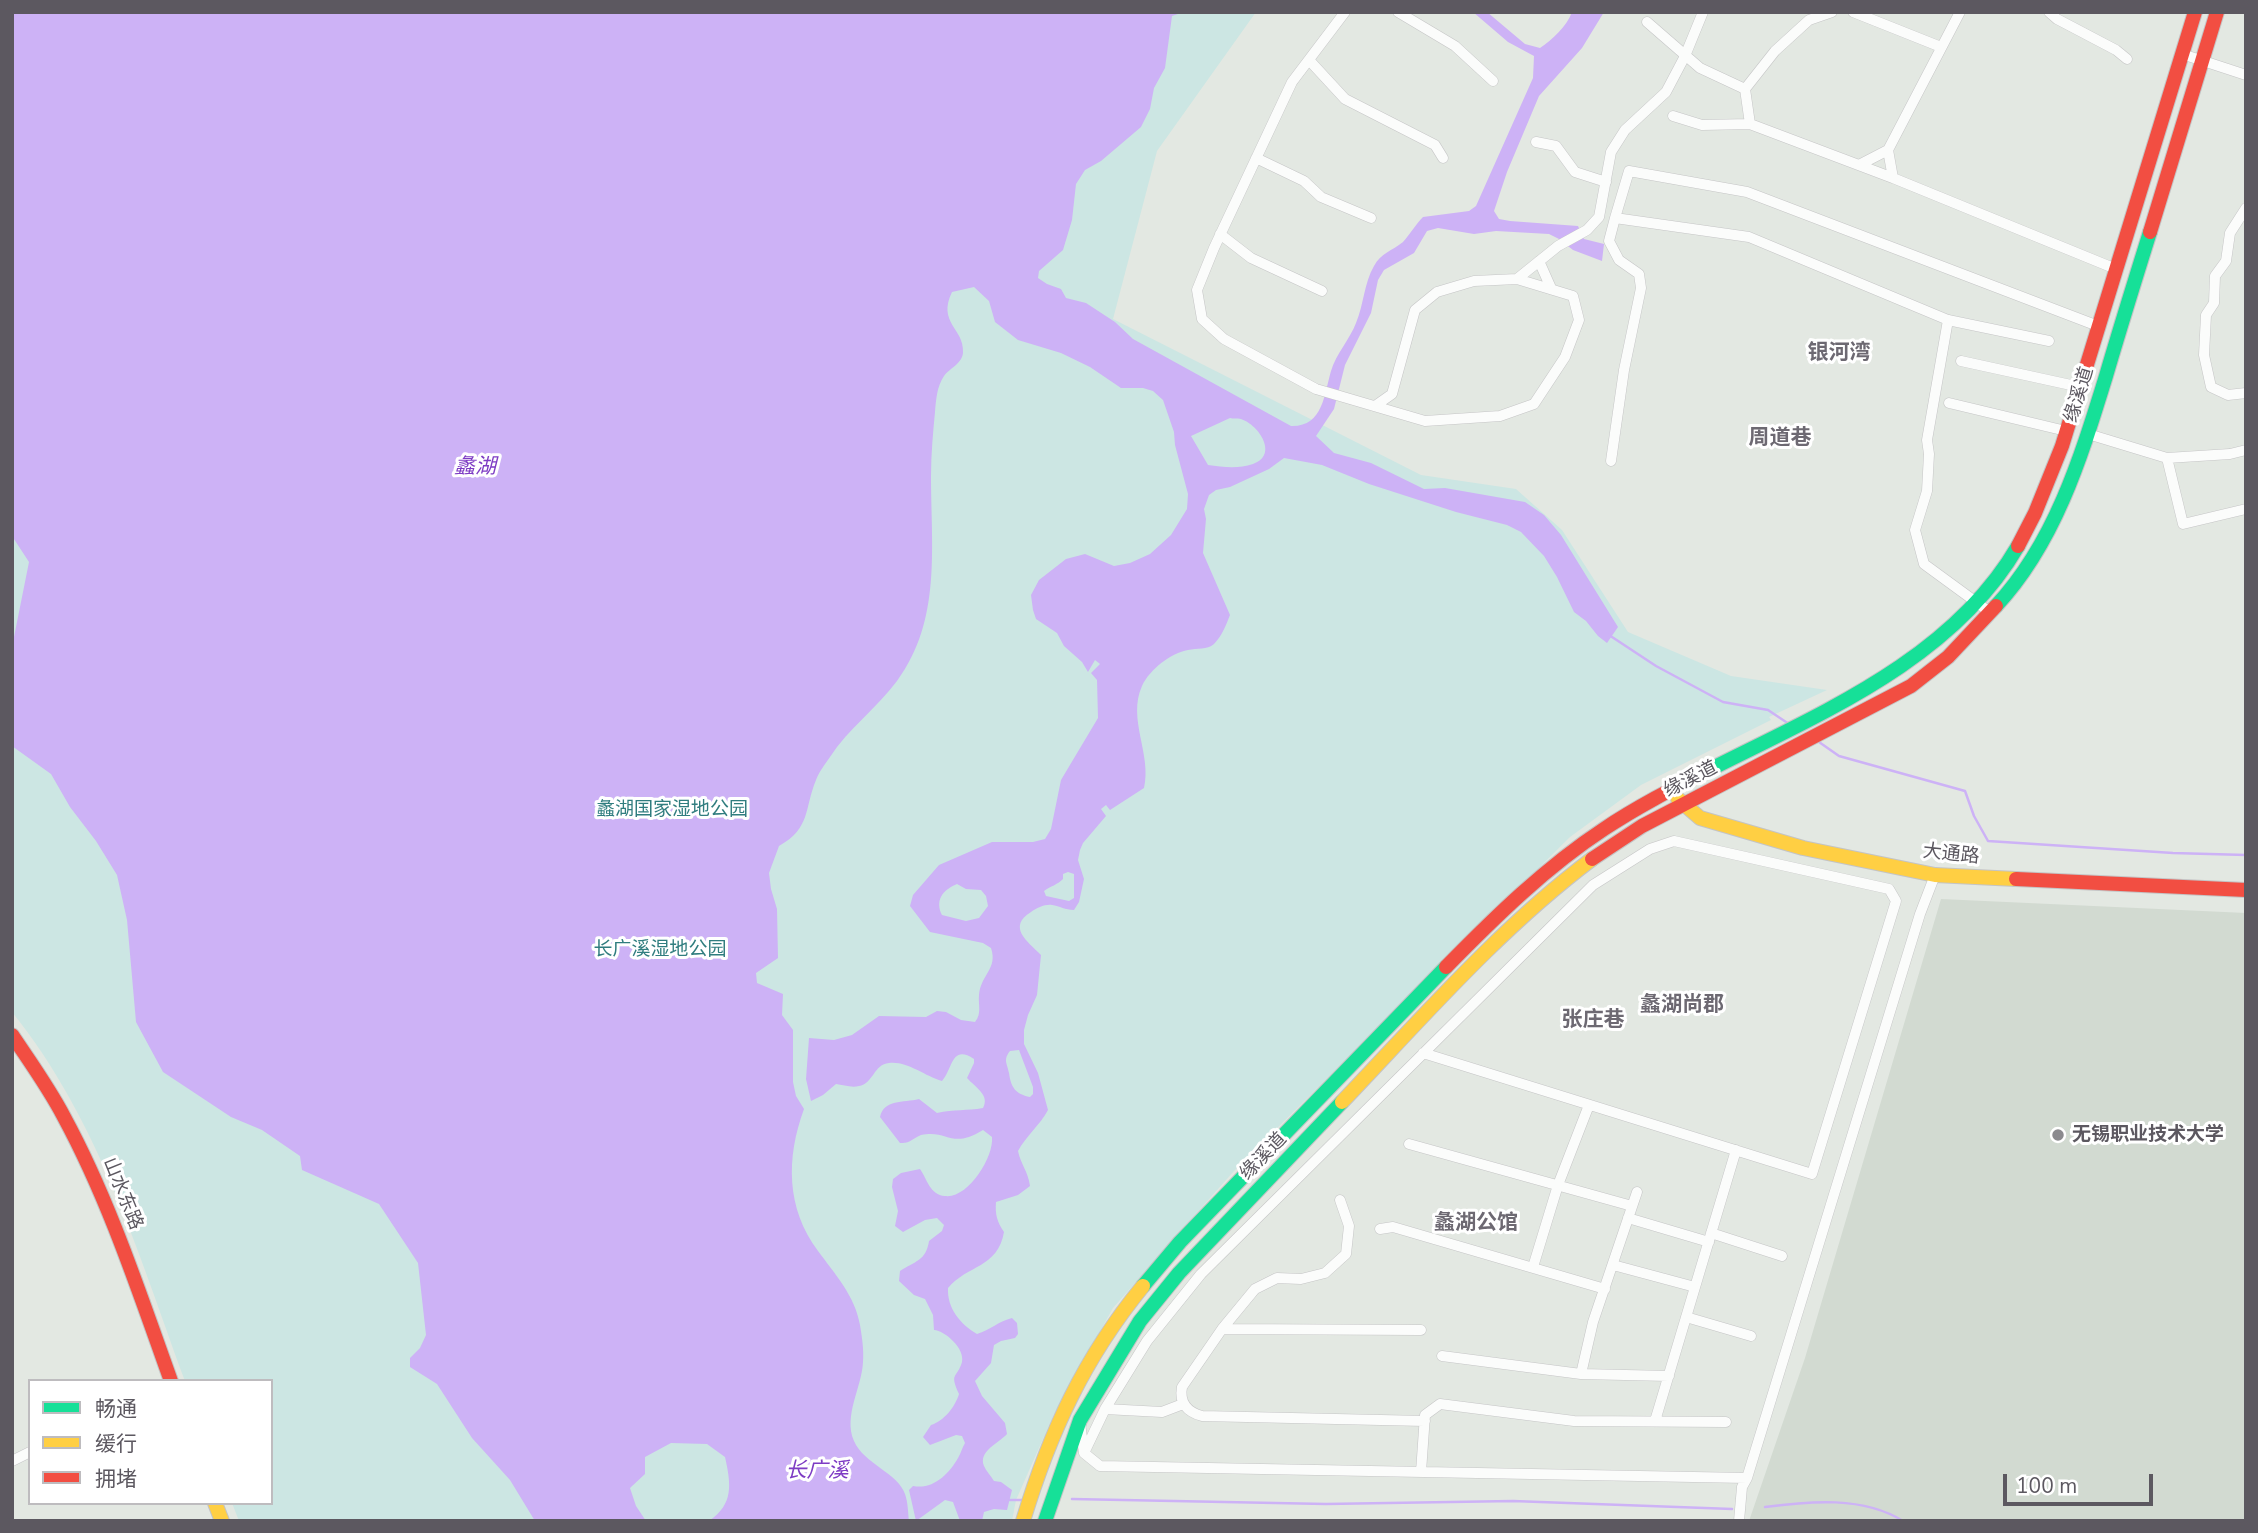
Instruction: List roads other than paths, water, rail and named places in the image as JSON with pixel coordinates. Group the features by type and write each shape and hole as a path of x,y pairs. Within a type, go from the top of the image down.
{"main road":[{"name":"缘溪道","path":"1023,1521 1037,1475 1076,1385 1102,1341 1139,1289 1489,923 1573,850 1613,821 1887,675 1923,651 1976,602 2014,553 2039,506 2080,387 2195,12"},
{"name":"缘溪道","path":"1045,1521 1080,1420 1140,1321 1179,1273 1503,934 1567,878 1642,826 1803,745 1911,685 1948,657 2008,593 2057,514 2088,434 2217,12"},
{"name":"大通路","path":"1671,790 1683,805 1700,818 1803,848 1935,875 2246,890"},
{"name":"山水东路","path":"12,1035 45,1080 91,1168 170,1379"}],"street":[{"path":"1345,12 1292,82 1220,234 1197,290 1202,319 1224,339 1325,391 1424,421 1500,416 1534,404 1565,357 1579,320 1573,296 1517,278 1474,281 1437,292 1415,310 1392,394 1400,413"},
{"path":"1398,12 1455,46 1493,81"},
{"path":"1517,278 1558,246 1587,230 1599,216 1612,152 1625,130 1666,92 1703,12"},
{"path":"1750,124 1745,89 1775,51 1809,20 1832,12"},
{"path":"1853,12 1941,47"},
{"path":"1859,165 1888,150 1960,12"},
{"path":"2049,12 2127,59"},
{"path":"1647,22 1700,68 1745,89"},
{"path":"2182,54 2246,75"},
{"path":"1309,60 1345,99 1435,145 1443,159"},
{"path":"1673,116 1702,125 1750,124 1893,178 2116,269"},
{"path":"1536,142 1556,146 1575,172 1606,182"},
{"path":"1888,150 1893,178"},
{"path":"1256,158 1304,181 1321,197 1371,218"},
{"path":"1611,461 1624,370 1642,288 1639,274 1619,260 1609,241 1629,172 1747,192 2098,326"},
{"path":"2246,208 2230,233 2226,261 2215,276 2214,303 2206,315 2204,355 2211,387 2228,396 2246,393"},
{"path":"1615,219 1749,237 1948,320 2049,341"},
{"path":"1220,234 1251,258 1322,292"},
{"path":"1539,261 1551,288"},
{"path":"1948,320 1927,440 1927,491 1915,530 1924,564 1991,613"},
{"path":"1961,361 2080,387"},
{"path":"1375,406 1392,394"},
{"path":"1950,403 2066,431"},
{"path":"2088,434 2167,458 2230,454 2246,450"},
{"path":"2167,458 2183,524 2246,509"},
{"path":"1084,1453 1105,1409 1147,1341 1201,1274 1423,1054 1594,885 1650,849 1674,841 1889,889 1896,901 1812,1174 1423,1054"},
{"path":"1739,1521 1742,1487 1747,1478 1920,914 1935,875"},
{"path":"1533,1267 1558,1185 1589,1105"},
{"path":"1409,1144 1632,1206"},
{"path":"1655,1421 1736,1150"},
{"path":"1581,1374 1593,1322 1637,1192"},
{"path":"1340,1200 1349,1226 1346,1254 1325,1273 1301,1279 1277,1278 1255,1289 1222,1329 1182,1387 1180,1395 1183,1404 1191,1413 1202,1416 1424,1421"},
{"path":"1628,1218 1782,1256"},
{"path":"1380,1229 1393,1227 1605,1289"},
{"path":"1613,1265 1695,1287"},
{"path":"1686,1317 1751,1336"},
{"path":"1222,1329 1421,1330"},
{"path":"1442,1356 1581,1374 1669,1376"},
{"path":"1105,1409 1162,1412 1183,1404"},
{"path":"1421,1472 1425,1415 1440,1405 1574,1421 1726,1422"},
{"path":"1080,1420 1084,1453 1100,1466 1747,1478"},
{"path":"12,1461 28,1453"}],"water":[{"name":"蠡湖","path":"12,12 1184,12 1172,16 1165,68 1154,88 1150,109 1141,127 1101,161 1085,170 1076,184 1072,220 1063,250 1039,271 1038,278 1061,289 1066,298 1086,303 1115,322 1133,339 1291,426 1310,421 1320,408 1333,365 1356,323 1368,279 1377,262 1403,242 1423,217 1469,211 1476,206 1533,78 1534,56 1508,42 1473,12 1487,12 1525,44 1540,48 1559,32 1572,12 1604,12 1582,48 1539,96 1507,172 1494,211 1499,219 1510,221 1578,226 1584,239 1604,244 1602,261 1573,250 1549,234 1496,231 1474,234 1438,228 1427,231 1414,253 1384,270 1378,280 1371,313 1345,365 1334,409 1316,436 1334,453 1371,463 1424,489 1445,488 1525,502 1544,515 1561,535 1618,627 1607,643 1598,636 1586,621 1574,612 1544,556 1521,532 1507,525 1369,484 1322,465 1284,458 1269,469 1209,495 1204,509 1206,519 1203,553 1230,615 1214,644 1168,658 1150,674 1142,686 1137,711 1145,762 1144,788 1110,810 1106,805 1101,809 1106,816 1080,850 1078,860 1084,879 1079,902 1074,910 1044,906 1031,912 1020,923 1022,934 1041,955 1037,995 1024,1030 1024,1044 1038,1073 1048,1110 1018,1151 1030,1186 1018,1195 996,1202 997,1218 1004,1232 1001,1244 989,1259 948,1288 952,1309 965,1325 977,1334 1012,1318 1017,1323 1018,1334 1015,1338 994,1345 991,1363 975,1381 982,1396 1005,1423 1007,1434 984,1456 984,1466 994,1481 1001,1482 1012,1490 1007,1510 994,1509 984,1512 982,1521 960,1521 953,1502 945,1500 916,1521 909,1490 913,1486 927,1486 940,1480 954,1464 965,1443 962,1436 956,1435 930,1445 923,1437 931,1425 948,1413 957,1399 959,1394 954,1379 962,1357 953,1341 934,1330 933,1315 925,1299 914,1295 899,1281 900,1271 922,1257 929,1241 942,1231 944,1225 937,1218 925,1220 903,1232 895,1226 898,1211 892,1187 893,1179 901,1173 920,1169 936,1193 945,1196 962,1191 971,1184 984,1165 992,1137 983,1130 964,1138 930,1134 900,1143 880,1117 890,1104 919,1099 937,1113 983,1108 983,1095 967,1078 974,1059 961,1054 957,1056 942,1081 903,1064 884,1064 864,1084 853,1087 836,1084 811,1101 806,1079 809,1038 834,1040 852,1035 879,1016 926,1017 937,1011 946,1012 961,1020 975,1022 977,1019 980,988 991,967 991,948 983,943 930,932 910,906 913,895 939,865 992,842 1033,842 1045,839 1051,829 1061,780 1098,718 1097,680 1091,673 1100,664 1095,660 1088,672 1082,662 1064,646 1057,633 1036,619 1031,595 1039,580 1066,559 1085,554 1114,566 1130,563 1150,554 1171,535 1187,509 1188,494 1174,432 1163,400 1153,391 1143,388 1121,388 1090,367 1061,353 1018,340 995,322 989,301 974,287 952,292 948,302 949,318 960,337 963,352 959,362 942,380 936,398 931,468 931,582 921,633 911,658 897,681 845,737 822,768 812,790 802,825 779,846 769,873 777,909 778,958 756,973 757,983 783,994 782,1015 793,1030 793,1082 796,1096 804,1109 792,1164 795,1200 807,1235 844,1286 854,1304 860,1325 863,1357 852,1412 851,1431 854,1441 865,1456 901,1487 907,1500 909,1521 709,1521 723,1508 729,1493 725,1457 707,1444 671,1443 645,1457 645,1474 630,1488 636,1506 646,1521 535,1521 510,1480 472,1438 437,1384 410,1367 410,1358 420,1348 426,1335 418,1263 379,1204 302,1170 300,1156 262,1130 231,1117 163,1072 136,1022 127,920 117,875 70,807 51,774 12,746 12,647 29,562 12,536","holes":["1230,418 1241,419 1260,434 1264,440 1265,454 1261,460 1247,466 1208,465 1191,436","1063,874 1074,874 1074,898 1069,901 1046,896 1044,891 1061,881","957,884 966,889 981,890 986,896 988,906 979,918 966,921 942,915 939,905 941,897","1019,1050 1033,1087 1030,1097 1017,1092 1013,1086 1006,1062 1010,1051"]}],"waterway":[{"path":"1609,635 1656,666 1723,702 1768,710 1789,724"},
{"path":"1819,742 1839,756 1965,791 1974,816 1988,841 2246,855"},
{"path":"1072,1499 1326,1504 1513,1501 1732,1509"},
{"path":"1010,1500 1024,1500"},
{"path":"1765,1507 1836,1502 1871,1507 1903,1521"}],"place":[{"name":"无锡职业技术大学","path":"2058,1135"}],"district":[{"name":"银河湾","path":"1839,354"},
{"name":"周道巷","path":"1780,439"},
{"name":"蠡湖尚郡","path":"1682,1006"},
{"name":"张庄巷","path":"1593,1021"},
{"name":"蠡湖公馆","path":"1476,1224"}],"park label":[{"name":"蠡湖国家湿地公园","path":"672,810"},
{"name":"长广溪湿地公园","path":"660,950"}],"water label":[{"name":"长广溪","path":"817,1472"}]}
